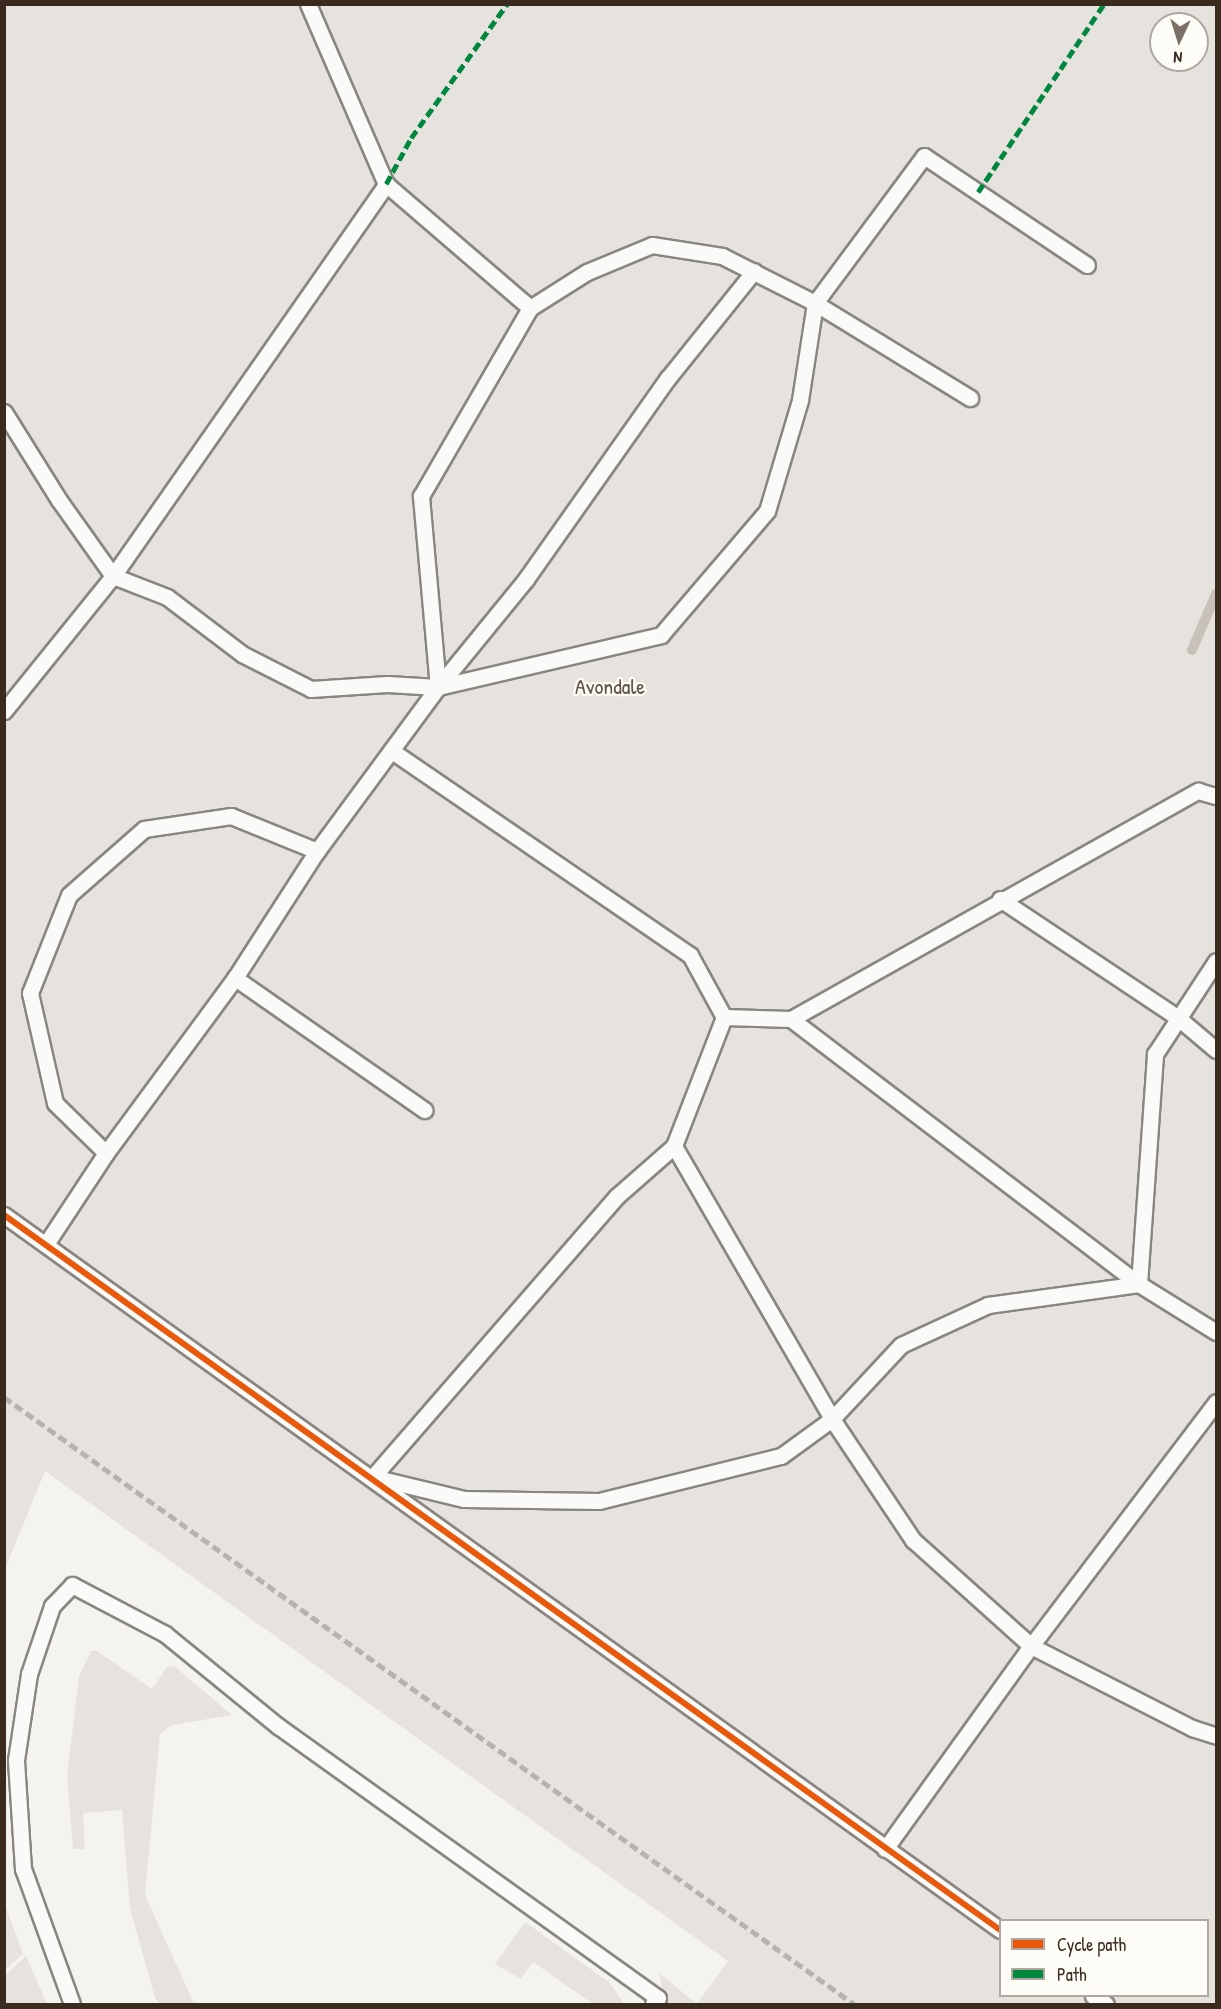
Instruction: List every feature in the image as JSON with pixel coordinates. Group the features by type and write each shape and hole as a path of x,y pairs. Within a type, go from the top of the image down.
{"lane":[{"path":"308,4 386,184 530,308"},
{"path":"4,412 59,500 113,576 167,597 242,654 311,689 387,684 438,687 661,635 766,511 800,400 815,303 924,156 1087,265"},
{"path":"4,711 113,576 386,184"},
{"path":"438,687 421,496 530,308 587,272 652,245 722,256 815,303 970,398"},
{"path":"46,1244 106,1154 235,978 317,852 438,687 526,579 668,378 754,271"},
{"path":"373,1477 617,1196 674,1146 724,1017 690,955 392,751"},
{"path":"724,1017 791,1019 1000,899 1198,791 1216,796"},
{"path":"106,1154 55,1103 30,993 69,895 144,829 231,816 317,852"},
{"path":"1000,899 1177,1017 1216,1050"},
{"path":"1139,1284 1155,1054 1177,1017 1216,961"},
{"path":"235,978 424,1110"},
{"path":"791,1019 1139,1284 1216,1332"},
{"path":"674,1146 832,1419 913,1540 1031,1646 1192,1728 1216,1736"},
{"path":"4,1215 373,1477 999,1929"},
{"path":"373,1477 464,1499 599,1501 781,1456 832,1419 901,1345 978,1310 1139,1284"},
{"path":"885,1849 1031,1646 1216,1402"},
{"path":"72,2004 22,1869 16,1760 29,1674 52,1606 72,1585 165,1634 278,1726 658,1998 653,2004"}],"shaded area":[{"name":"Avondale","path":"5,5 1216,5 1216,2004 697,2004 728,1961 45,1471 5,1569"},
{"path":"91,1651 97,1651 152,1689 167,1667 174,1666 232,1715 172,1725 160,1734 145,1895 194,2004 160,2004 155,1998 130,1908 122,1810 83,1813 85,1849 73,1849 67,1776 79,1676"},
{"path":"4,1902 23,1954 5,1970 4,1970"},
{"path":"525,1922 609,1982 624,2004 593,2004 533,1962 521,1979 495,1964"},
{"path":"26,1956 47,2004 5,2004 5,1975"},
{"path":"659,1973 697,2004 665,2004"}],"waterway":[{"path":"1192,650 1216,594"}],"railway":[{"path":"4,1397 854,2004"}],"marked path":[{"path":"386,184 411,138 507,4"},
{"path":"978,192 1104,4"}],"cycle path":[{"path":"4,1215 999,1929"}]}
